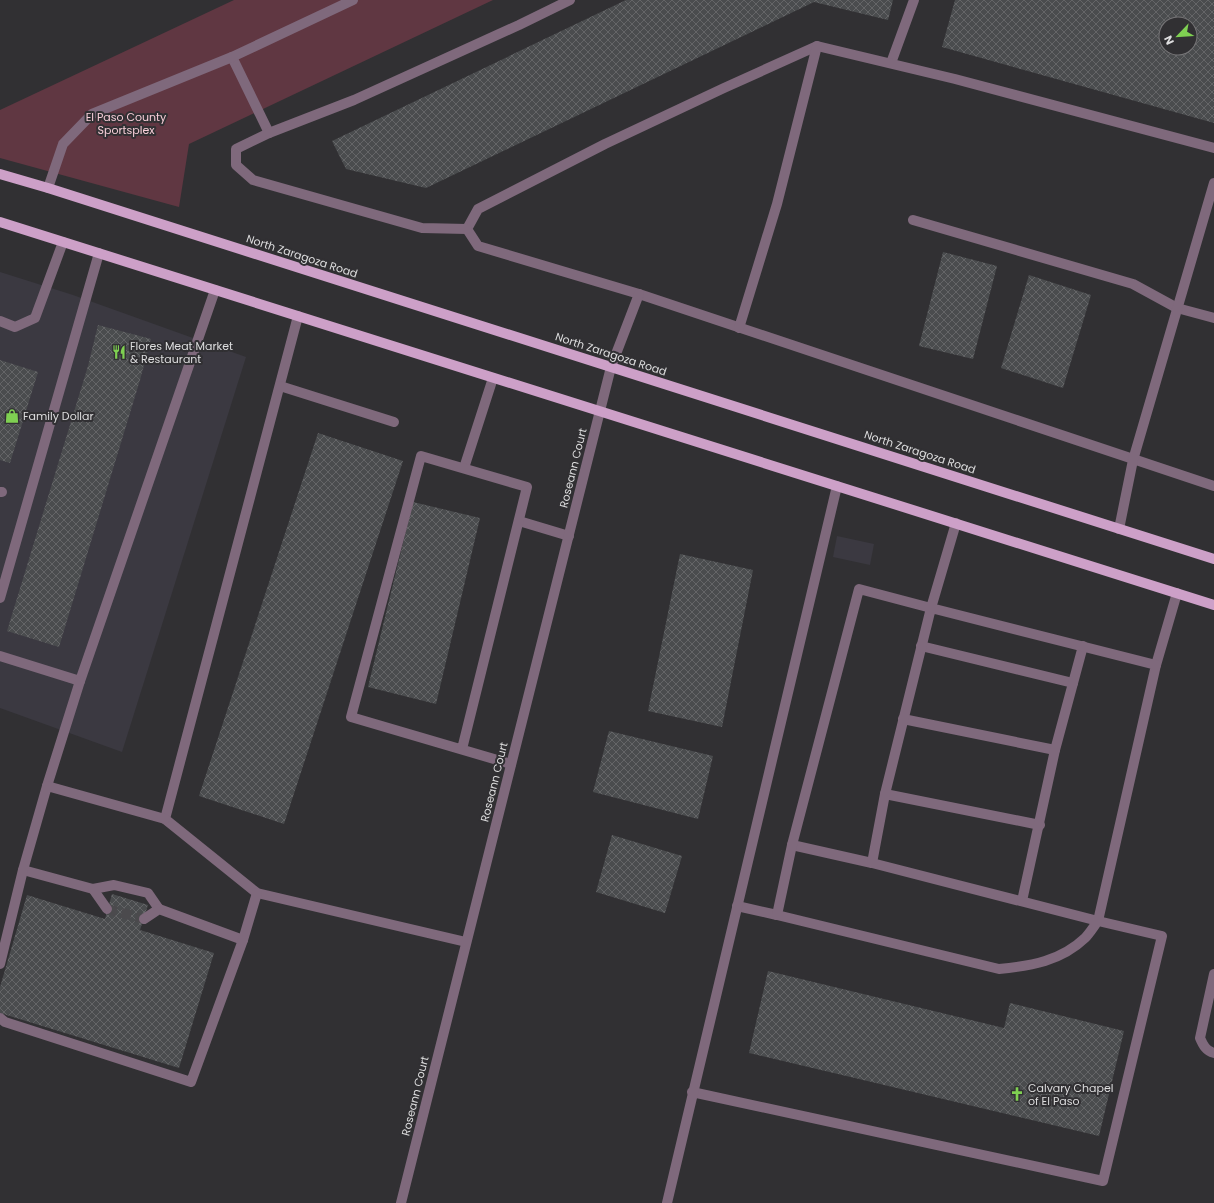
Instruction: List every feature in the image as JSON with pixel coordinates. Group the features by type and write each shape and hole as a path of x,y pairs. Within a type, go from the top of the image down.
{"main road":[{"name":"North Zaragoza Road","path":"0,174 1214,559"},
{"path":"0,222 1214,605"}],"street":[{"path":"48,188 63,144 92,114 232,56 353,0"},
{"path":"467,229 422,228 253,180 236,165 236,149 269,133 354,100 519,25 570,0"},
{"path":"891,63 914,0"},
{"path":"467,229 478,209 618,138 817,46 977,85 1214,148"},
{"path":"739,328 776,204 817,46"},
{"path":"232,56 269,133"},
{"path":"1118,529 1133,460 1214,183"},
{"path":"914,220 1133,284 1177,308 1214,318"},
{"path":"467,229 478,246 639,294 1214,486"},
{"path":"0,321 15,327 35,318 63,242"},
{"path":"0,598 99,253"},
{"path":"0,964 23,870 47,786 80,681 215,290"},
{"name":"Roseann Court","path":"401,1203 611,367 639,294"},
{"path":"165,819 298,316"},
{"path":"464,468 493,378"},
{"path":"280,386 394,422"},
{"path":"462,749 527,487 421,456 351,716 511,764"},
{"path":"667,1203 692,1092 837,486"},
{"path":"519,521 568,536"},
{"path":"872,863 885,794 921,646 956,523"},
{"path":"777,914 792,844 858,589 1156,665"},
{"path":"737,906 777,914 999,969 1030,966 1063,955 1086,938 1098,921 1156,665 1177,593"},
{"path":"921,646 1073,683"},
{"path":"1022,901 1056,750 1083,646"},
{"path":"0,656 80,681"},
{"path":"903,719 1056,750"},
{"path":"47,786 165,819 257,893 466,942"},
{"path":"885,794 1040,825"},
{"path":"692,1092 1102,1181 1162,936 792,844"},
{"path":"23,870 93,889 114,885 148,893 159,909 243,940"},
{"path":"93,889 108,909"},
{"path":"0,1018 5,1022 191,1082 243,940 257,893"},
{"path":"144,919 159,909"},
{"path":"1214,974 1200,1038 1203,1046 1210,1052 1214,1053"}],"shaded area":[{"path":"0,272 73,295 246,357 122,752 0,708"},
{"path":"837,536 874,544 870,565 833,557"}],"green space":[{"name":"El Paso County Sportsplex","path":"234,0 493,0 189,144 179,207 0,158 0,110"}],"building":[{"path":"626,0 893,0 888,20 814,2 426,188 346,169 332,141"},
{"path":"955,0 1214,0 1214,123 942,47"},
{"path":"943,252 997,266 973,359 919,346"},
{"path":"1029,275 1091,295 1063,388 1001,368"},
{"path":"98,325 151,339 59,647 7,631 88,366"},
{"name":"Family Dollar","path":"0,360 38,372 10,463 0,460"},
{"path":"318,433 403,461 284,824 199,796"},
{"path":"413,502 480,518 436,704 368,687"},
{"path":"680,554 753,570 722,727 648,711"},
{"path":"609,731 713,756 698,819 593,792"},
{"path":"612,835 682,856 665,913 596,892"},
{"path":"112,894 148,905 140,930 214,953 179,1068 0,1013 0,987 27,895 105,919"},
{"name":"Calvary Chapel of El Paso","path":"768,971 1004,1028 1010,1003 1124,1031 1099,1136 749,1053"}],"tunnel":[{"path":"107,909 144,919"}],"place":[{"name":"Flores Meat Market & Restaurant","path":"119,352"},
{"name":"Family Dollar","path":"12,416"},
{"name":"Calvary Chapel of El Paso","path":"1017,1094"}]}
